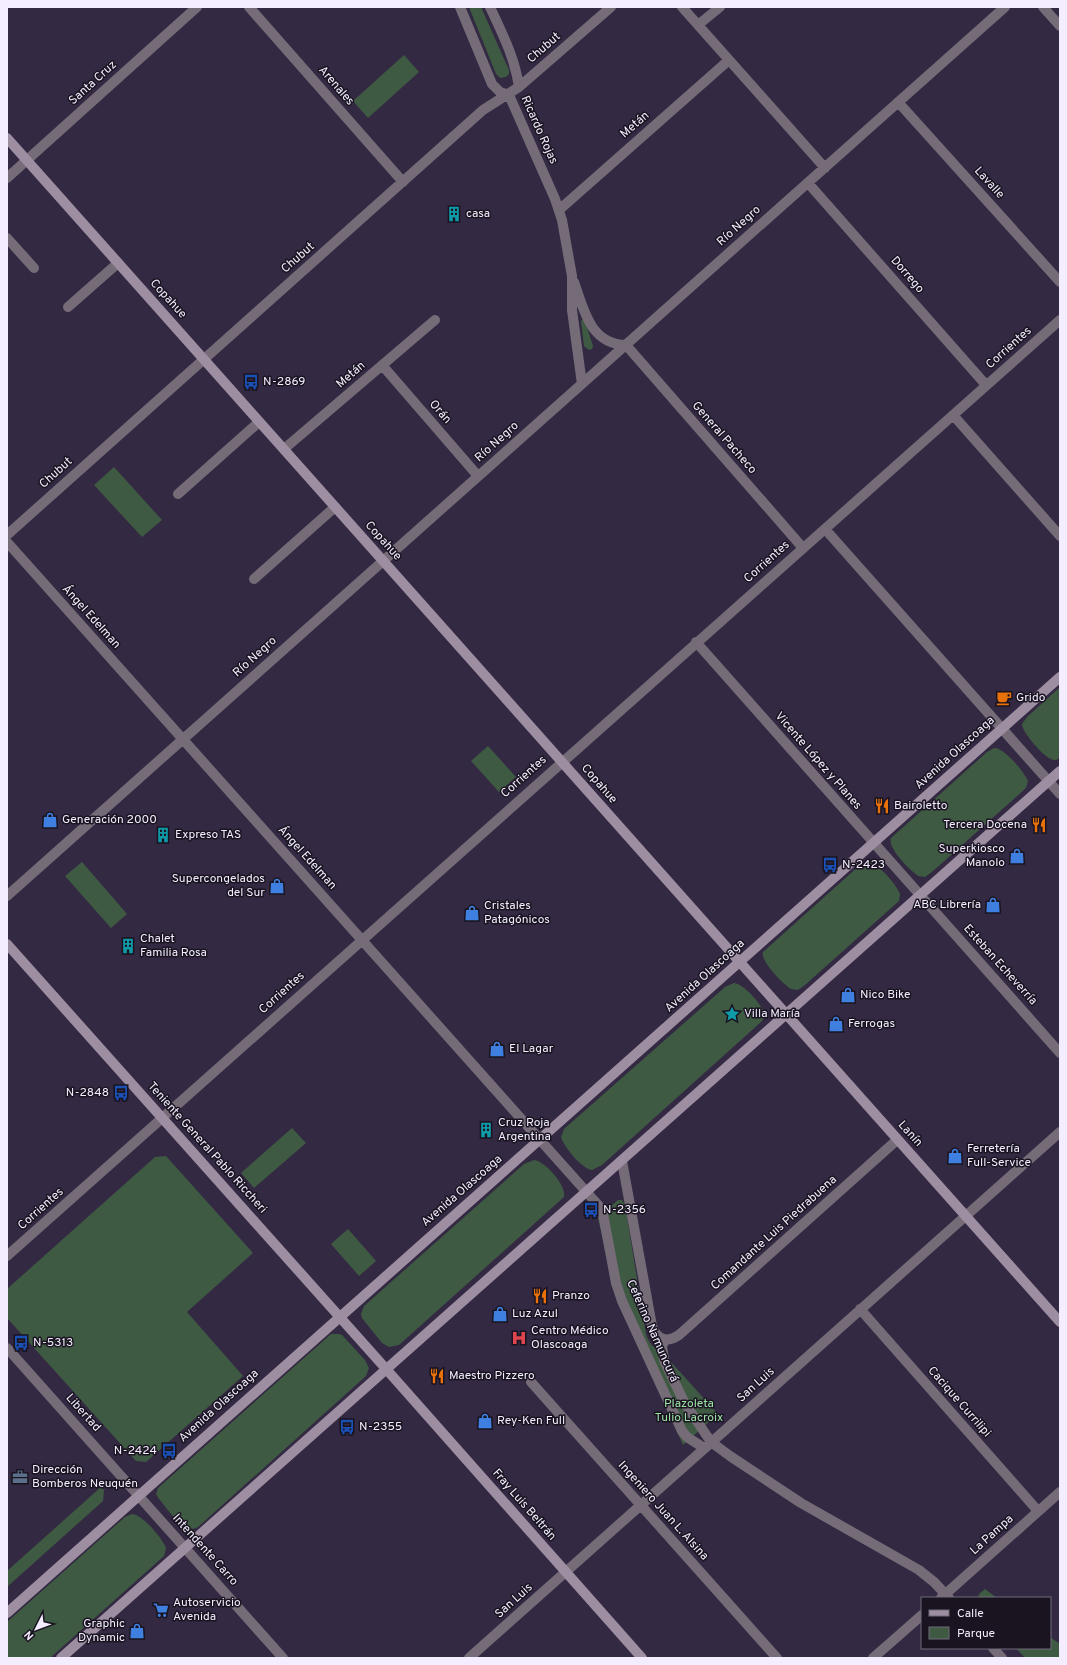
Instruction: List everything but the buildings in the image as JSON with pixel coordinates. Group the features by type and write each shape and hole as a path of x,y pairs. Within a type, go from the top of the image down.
{"main road":[{"name":"Copahue","path":"7,138 740,963"},
{"name":"Avenida Olascoaga","path":"7,1613 1060,677"},
{"path":"61,1658 1060,771"},
{"name":"Teniente General Pablo Riccheri","path":"7,944 387,1370"},
{"name":"Lanín","path":"740,963 1060,1322"},
{"name":"Fray Luis Beltrán","path":"387,1370 642,1658"}],"street":[{"name":"Santa Cruz","path":"7,178 196,7"},
{"name":"Arenales","path":"249,7 403,182"},
{"name":"Ricardo Rojas","path":"460,7 492,84 500,92 508,95 559,210 572,276 589,322 596,333 605,341 626,345"},
{"name":"Ricardo Rojas","path":"490,7 516,69 519,87"},
{"name":"Chubut","path":"7,535 483,110 519,87 611,7"},
{"path":"682,7 825,168"},
{"path":"698,25 720,7"},
{"name":"Río Negro","path":"7,896 1005,7"},
{"path":"1043,7 1060,26"},
{"name":"Metán","path":"559,210 729,60"},
{"name":"Lavalle","path":"898,102 1060,282"},
{"name":"Dorrego","path":"808,182 986,385"},
{"path":"7,238 34,268"},
{"path":"68,307 118,262"},
{"name":"Ricardo Rojas","path":"572,276 572,310 582,384"},
{"name":"Metán","path":"284,449 435,320"},
{"name":"Corrientes","path":"7,1256 562,761 1060,320"},
{"name":"General Pacheco","path":"626,345 802,548"},
{"name":"Orán","path":"382,365 478,476"},
{"path":"953,415 1060,536"},
{"path":"178,494 259,422"},
{"path":"254,579 335,507"},
{"path":"825,528 1060,794"},
{"name":"Ángel Edelman","path":"7,542 587,1192"},
{"name":"Vicente López y Planes","path":"696,642 920,896"},
{"name":"Esteban Echeverría","path":"920,896 1060,1052"},
{"name":"San Luis","path":"469,1658 1060,1132"},
{"name":"Comandante Luis Piedrabuena","path":"665,1340 670,1340 679,1334 897,1140"},
{"name":"Ceferino Namuncurá","path":"622,1161 652,1326 656,1335 665,1340"},
{"name":"Ceferino Namuncurá","path":"587,1192 602,1210 616,1283 622,1301 682,1431 688,1437 730,1456 801,1503 919,1570 945,1597"},
{"name":"Cacique Currilipi","path":"860,1310 1038,1512"},
{"path":"665,1340 662,1346 664,1360 708,1445"},
{"name":"Libertad","path":"7,1348 139,1495"},
{"name":"Ingeniero Juan L. Alsina","path":"531,1382 776,1658"},
{"name":"La Pampa","path":"945,1597 1060,1492"},
{"name":"Intendente Carro","path":"139,1495 283,1658"},
{"path":"873,1658 921,1616"},
{"path":"994,1649 1002,1658"}],"green space":[{"path":"469,7 481,7 509,70 509,74 506,77 500,78 496,74"},
{"path":"404,55 419,72 368,118 353,101"},
{"path":"583,319 593,346 592,349 589,350 584,346 581,321"},
{"path":"114,467 162,520 142,537 94,485"},
{"path":"1060,687 1060,758 1057,760 1052,760 1047,757 1034,743 1025,732 1022,724 1027,717"},
{"path":"488,746 516,777 499,792 471,761"},
{"path":"994,748 1009,756 1023,772 1028,781 1026,788 932,872 925,877 918,876 896,853 892,847 891,838 987,752"},
{"path":"867,861 876,865 891,880 900,894 899,901 805,985 798,990 791,989 768,966 763,956 763,952 860,865"},
{"path":"82,862 127,914 111,928 65,876"},
{"path":"734,983 748,991 761,1006 765,1016 761,1022 602,1165 592,1170 583,1166 569,1152 563,1141 561,1137 564,1129 725,987"},
{"path":"292,1128 306,1143 254,1188 241,1173"},
{"path":"166,1156 253,1253 187,1312 243,1376 146,1462 136,1461 7,1318 7,1289 155,1157"},
{"path":"534,1160 539,1161 549,1169 559,1181 564,1192 564,1197 399,1345 389,1347 382,1343 362,1318 361,1314 364,1306 524,1164"},
{"name":"Plazoleta Tulio Lacroix","path":"618,1200 622,1200 625,1205 648,1340 654,1347 661,1351 718,1414 683,1445 615,1294 598,1218"},
{"path":"348,1229 376,1261 359,1276 331,1244"},
{"path":"331,1334 342,1335 365,1360 369,1368 366,1376 198,1527 193,1529 182,1525 159,1499 156,1494 158,1488"},
{"path":"101,1487 104,1490 103,1501 7,1587 7,1571"},
{"path":"132,1514 141,1518 157,1533 166,1548 164,1556 50,1658 7,1658 7,1622 125,1517"},
{"path":"985,1589 996,1597 978,1597 979,1594"},
{"path":"1051,1638 1060,1644 1060,1658 1025,1658 1017,1649 1051,1649"}],"place":[{"name":"casa","path":"454,214"},
{"name":"N-2869","path":"251,382"},
{"name":"Grido","path":"1004,698"},
{"name":"Bairoletto","path":"882,806"},
{"name":"Generación 2000","path":"50,820"},
{"name":"Tercera Docena","path":"1039,825"},
{"name":"Expreso TAS","path":"163,835"},
{"name":"Superkiosco Manolo","path":"1017,856"},
{"name":"N-2423","path":"830,865"},
{"name":"Supercongelados del Sur","path":"277,886"},
{"name":"ABC Librería","path":"993,905"},
{"name":"Cristales Patagónicos","path":"472,913"},
{"name":"Chalet Familia Rosa","path":"128,946"},
{"name":"Nico Bike","path":"848,995"},
{"name":"Villa María","path":"732,1014"},
{"name":"Ferrogas","path":"836,1024"},
{"name":"El Lagar","path":"497,1049"},
{"name":"N-2848","path":"121,1093"},
{"name":"Cruz Roja Argentina","path":"486,1130"},
{"name":"Ferretería Full-Service","path":"955,1156"},
{"name":"N-2356","path":"591,1210"},
{"name":"Pranzo","path":"540,1296"},
{"name":"Luz Azul","path":"500,1314"},
{"name":"Centro Médico Olascoaga","path":"519,1338"},
{"name":"N-5313","path":"21,1343"},
{"name":"Maestro Pizzero","path":"437,1376"},
{"name":"Rey-Ken Full","path":"485,1421"},
{"name":"N-2355","path":"347,1427"},
{"name":"N-2424","path":"169,1451"},
{"name":"Dirección Bomberos Neuquén","path":"20,1477"},
{"name":"Autoservicio Avenida","path":"161,1610"},
{"name":"Graphic Dynamic","path":"137,1631"}]}
